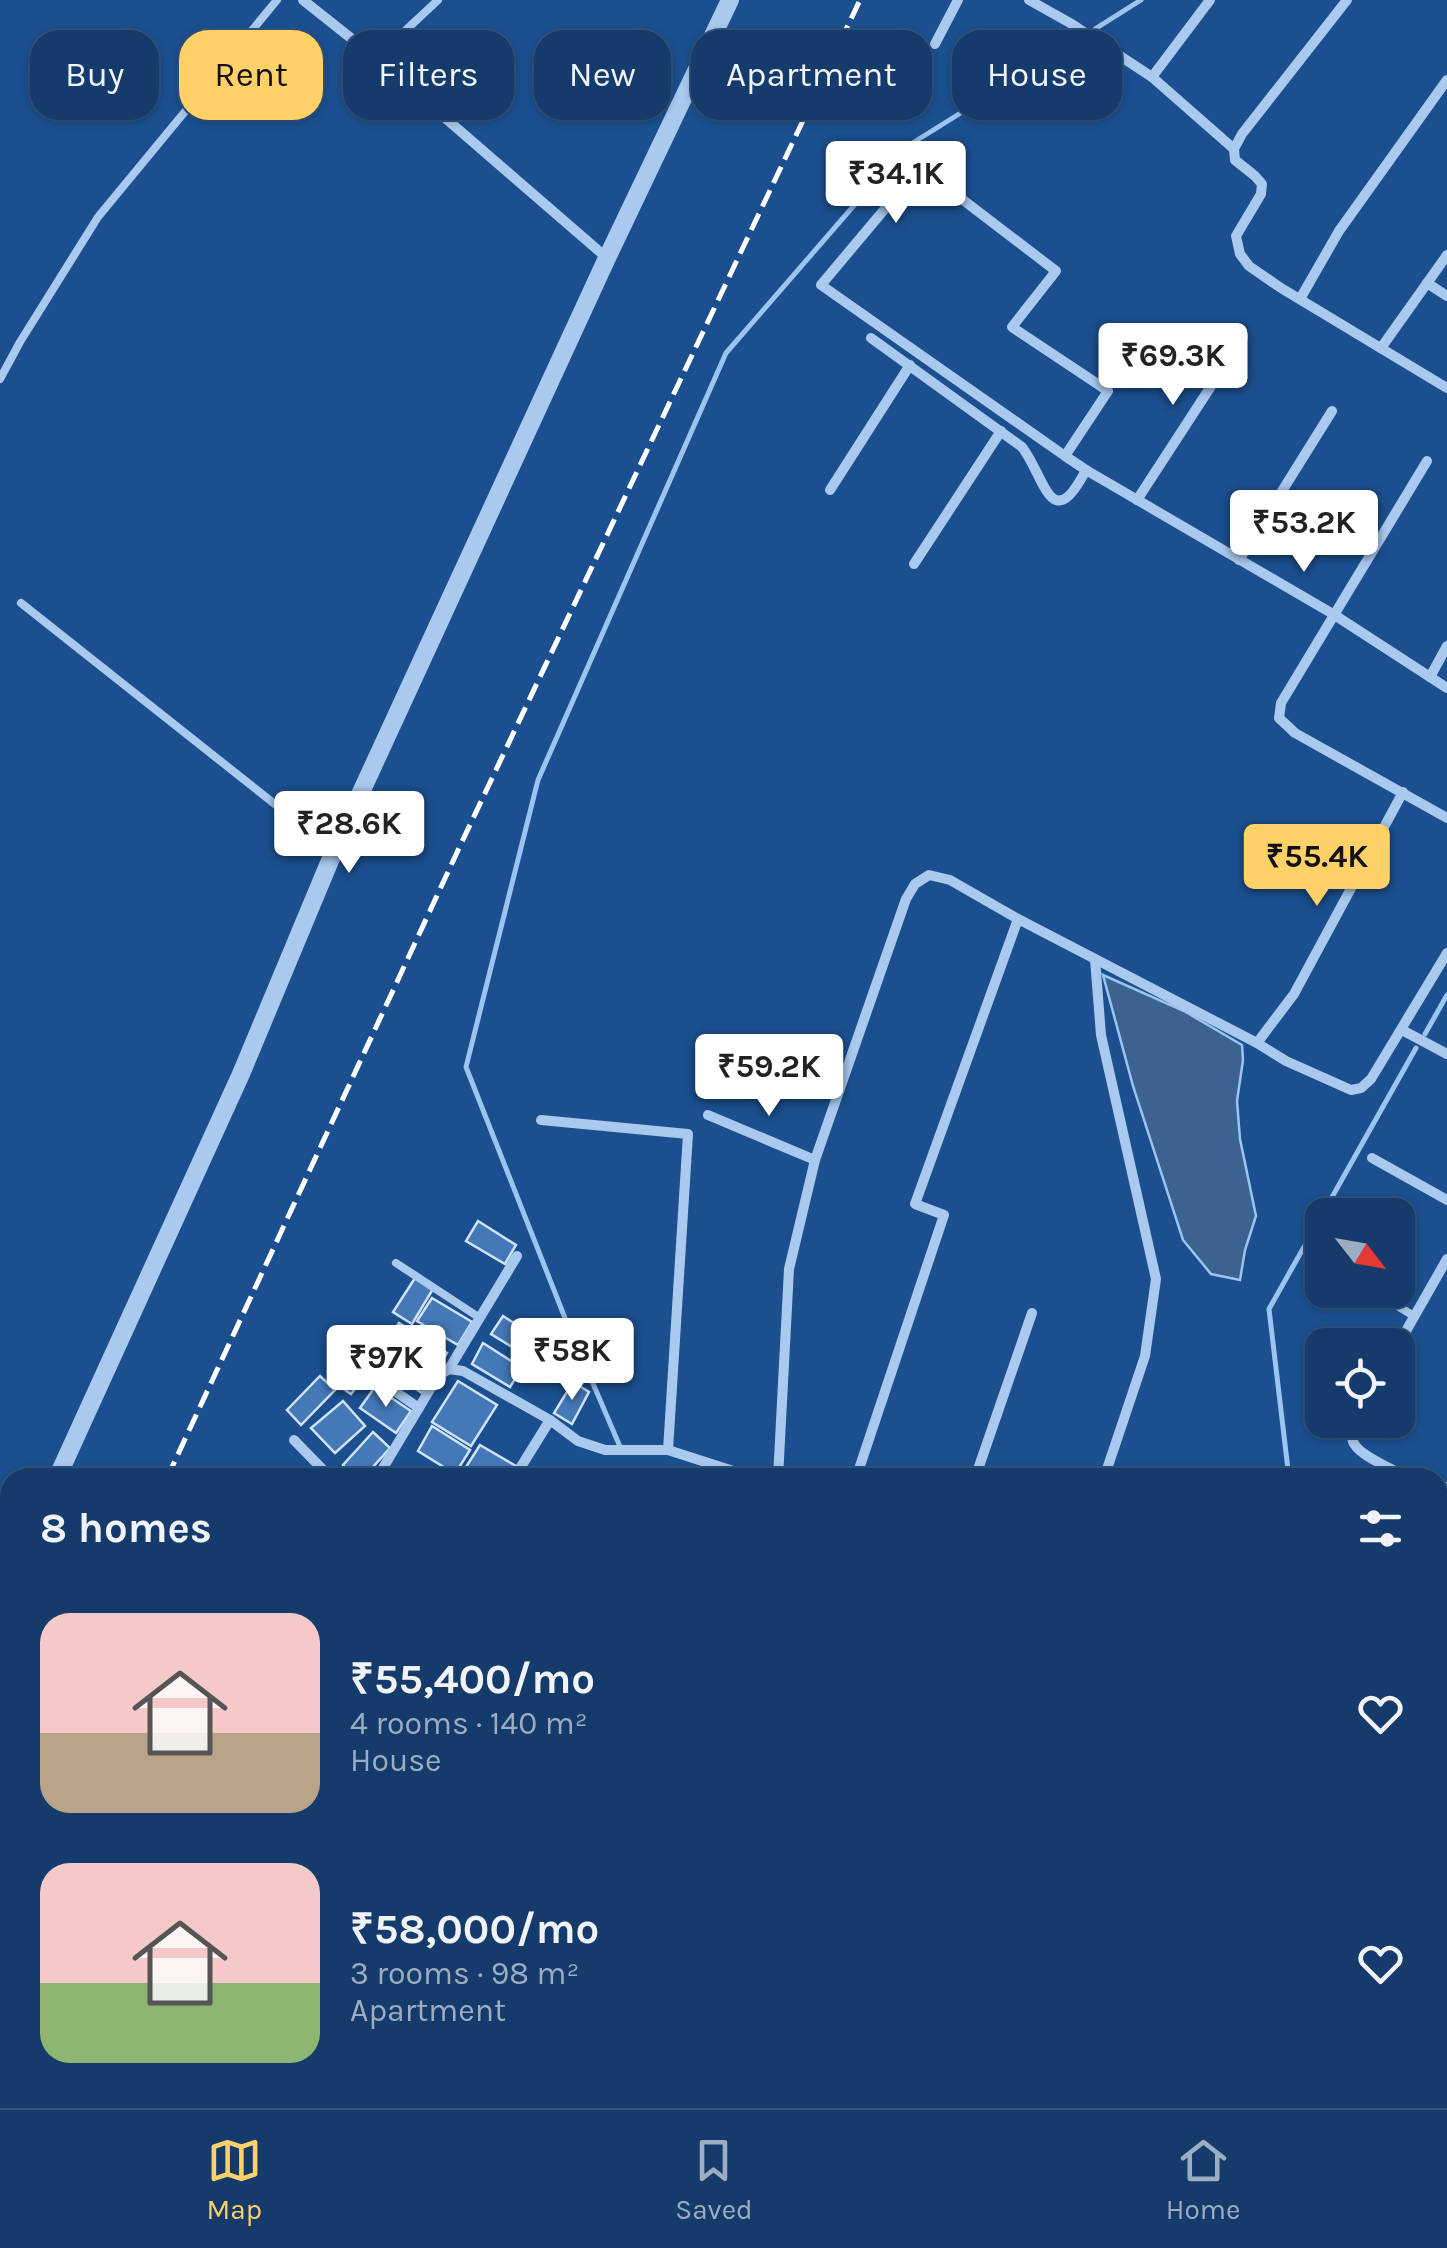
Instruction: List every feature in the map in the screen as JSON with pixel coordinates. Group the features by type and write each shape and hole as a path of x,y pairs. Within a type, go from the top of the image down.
{"street":[{"path":"303,0 343,32"},
{"path":"62,1468 241,1074 334,850 730,0"},
{"path":"936,44 958,0"},
{"path":"1029,0 1152,77 1234,149"},
{"path":"1152,77 1210,0"},
{"path":"1347,0 1234,149 1234,160 1262,184 1236,236 1240,254 1250,266 1447,388"},
{"path":"1300,298 1339,231 1447,80"},
{"path":"448,120 607,258"},
{"path":"1065,456 1108,391 1012,327 1056,271 920,166 822,285 1065,456 1086,470 1333,614 1447,688"},
{"path":"1382,348 1447,255"},
{"path":"1427,283 1447,296"},
{"path":"1136,500 1243,337"},
{"path":"871,338 1022,447 1032,459 1046,494 1066,500 1075,492 1086,470"},
{"path":"830,490 910,366"},
{"path":"1239,560 1332,411"},
{"path":"914,564 1002,431"},
{"path":"1427,462 1281,702 1279,718 1295,733 1447,818"},
{"path":"1430,676 1447,646"},
{"path":"1257,1043 1294,994 1403,792"},
{"path":"779,1468 789,1269 815,1160 906,899 915,884 929,875 950,880 1286,1061 1351,1090 1361,1088 1371,1079 1447,953"},
{"path":"859,1468 944,1214 916,1204 1018,919"},
{"path":"1094,959 1101,1036 1156,1280 1145,1356 1107,1468"},
{"path":"1402,1030 1447,1054"},
{"path":"708,1115 815,1160"},
{"path":"541,1120 688,1134 668,1450"},
{"path":"1372,1158 1447,1200"},
{"path":"383,1468 517,1256"},
{"path":"1407,1328 1447,1259"},
{"path":"978,1468 1032,1313"},
{"path":"344,1356 418,1408"},
{"path":"449,1369 463,1370 550,1420 578,1441 605,1450 668,1450 711,1468"},
{"path":"520,1468 550,1420"},
{"path":"1352,1438 1363,1453 1390,1468"},
{"path":"294,1440 321,1468"}],"lane":[{"path":"0,379 98,217 277,0"},
{"path":"406,30 438,0"},
{"path":"21,603 334,850"},
{"path":"396,1263 480,1318"},
{"path":"1400,1308 1414,1316"}],"water":[{"path":"1103,975 1184,1011 1242,1045 1237,1101 1240,1139 1256,1216 1240,1280 1211,1274 1183,1240 1133,1086"}],"building":[{"path":"478,1221 516,1245 505,1264 466,1241"},
{"path":"415,1278 433,1289 412,1324 393,1312"},
{"path":"432,1298 472,1322 458,1345 417,1321"},
{"path":"503,1316 541,1340 530,1358 491,1334"},
{"path":"399,1323 447,1353 422,1393 375,1362"},
{"path":"483,1343 522,1368 510,1387 472,1364"},
{"path":"349,1364 365,1376 351,1394 333,1382"},
{"path":"320,1376 335,1390 301,1425 287,1410"},
{"path":"458,1381 497,1405 471,1446 432,1422"},
{"path":"573,1382 589,1392 572,1424 554,1413"},
{"path":"375,1387 411,1411 396,1433 360,1408"},
{"path":"343,1401 365,1426 335,1453 311,1428"},
{"path":"432,1426 470,1450 459,1468 445,1468 418,1451"},
{"path":"373,1432 390,1448 372,1468 343,1465"},
{"path":"480,1445 516,1466 515,1468 465,1468"}],"waterway":[{"path":"1095,29 1141,0"},
{"path":"621,1449 466,1067 538,780 726,353 903,149 952,118"},
{"path":"1425,1034 1447,995"},
{"path":"1288,1468 1269,1309 1416,1048"}],"railway":[{"path":"172,1468 860,0"}]}
